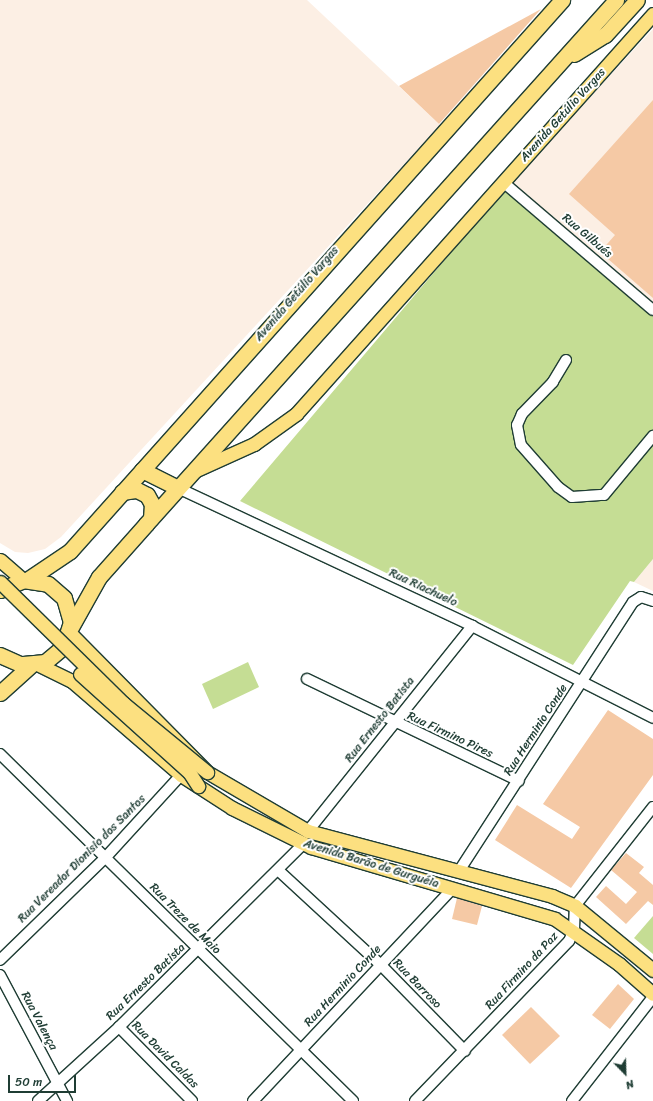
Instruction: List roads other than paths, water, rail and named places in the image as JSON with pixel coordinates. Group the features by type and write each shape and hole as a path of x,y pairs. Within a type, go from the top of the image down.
{"highway":[{"name":"Avenida Getúlio Vargas","path":"0,592 25,580 70,551 562,0"},
{"name":"Avenida Getúlio Vargas","path":"0,693 30,664 58,653 100,577 151,518 616,0"},
{"path":"564,59 605,35 637,0"},
{"path":"142,470 178,488"},
{"path":"122,492 137,490 147,495 152,504 151,518"},
{"path":"25,580 54,588 70,611 70,630"},
{"path":"0,655 30,664"}],"main road":[{"name":"Avenida Getúlio Vargas","path":"194,471 254,444 296,414 653,14"},
{"path":"0,560 25,580"},
{"path":"0,582 123,703 207,772"},
{"path":"0,592 113,706 189,772 198,786"},
{"name":"Avenida Barão de Gurguéia","path":"70,630 207,772 308,831 459,871 575,906 653,970"},
{"name":"Avenida Barão de Gurguéia","path":"30,664 72,681 180,775 232,808 303,844 452,889 536,912 574,930 653,996"}],"street":[{"name":"Rua Gilbués","path":"503,182 653,310"},
{"path":"566,360 553,382 522,414 517,425 521,445 561,490 585,499 604,495 653,436"},
{"name":"Rua Riachuelo","path":"178,488 472,626 583,681 653,718"},
{"name":"Rua Herminio Conde","path":"459,871 519,781 633,602 641,597 653,601"},
{"name":"Rua Ernesto Batista","path":"308,831 472,626"},
{"name":"Rua Firmino Pires","path":"307,679 393,724 519,781"},
{"name":"Rua Treze de Maio","path":"0,754 197,950 353,1101"},
{"name":"Rua Vereador Dionisio dos Santos","path":"0,960 105,858 180,775"},
{"path":"575,906 653,807"},
{"name":"Rua Ernesto Batista","path":"38,1101 119,1027 280,871 303,844"},
{"name":"Rua Barroso","path":"280,871 381,965 464,1051"},
{"name":"Rua Herminio Conde","path":"253,1101 452,889"},
{"name":"Rua Firmino da Paz","path":"415,1101 568,941 574,930 575,906"},
{"name":"Rua Valença","path":"0,975 67,1101"},
{"path":"572,1101 653,996"},
{"name":"Rua David Caldas","path":"119,1027 192,1101"}]}
